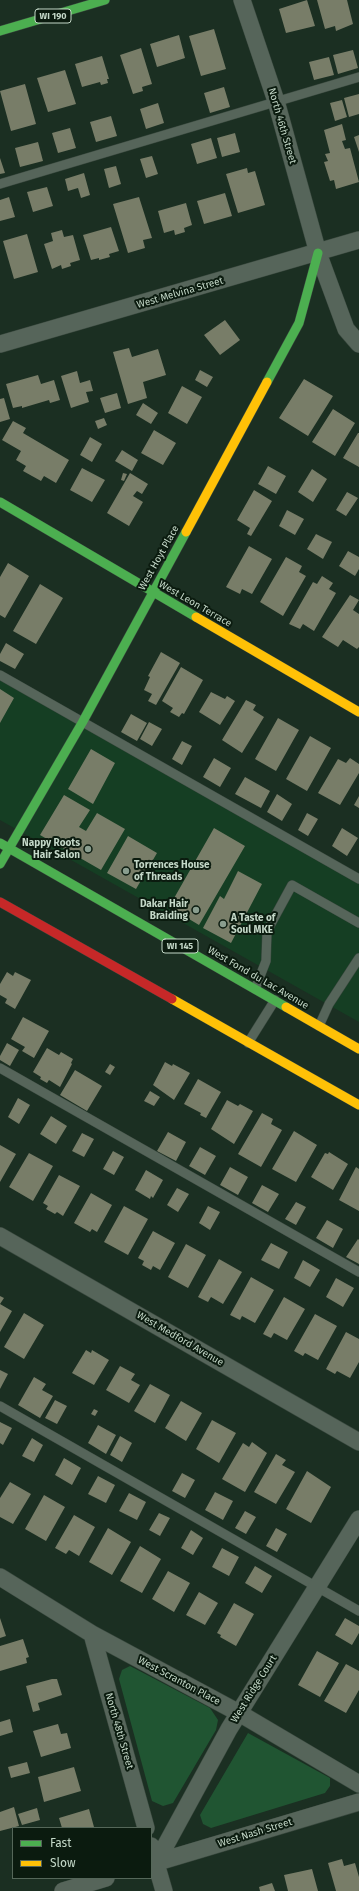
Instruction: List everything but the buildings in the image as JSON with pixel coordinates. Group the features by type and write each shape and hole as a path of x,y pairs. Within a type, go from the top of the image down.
{"street":[{"name":"WI 190","path":"0,31 105,0"},
{"name":"North 46th Street","path":"242,0 276,101 318,253 346,329 359,344"},
{"name":"West Melvina Street","path":"0,344 359,240"},
{"name":"West Hoyt Place","path":"0,864 82,723 299,323 318,253"},
{"name":"West Leon Terrace","path":"0,502 359,712"},
{"name":"West Fond du Lac Avenue","path":"0,843 359,1049"},
{"path":"0,902 359,1106"},
{"name":"West Medford Avenue","path":"0,1236 359,1442"},
{"name":"West Ridge Court","path":"153,1864 239,1713 359,1519"},
{"name":"West Scranton Place","path":"0,1577 92,1634 239,1713 359,1784"},
{"name":"North 48th Street","path":"92,1634 146,1827"},
{"name":"West Nash Street","path":"153,1864 359,1802"},
{"path":"153,1864 164,1891"},
{"path":"62,1891 103,1879"}],"lane":[{"path":"0,184 359,77"},
{"path":"0,675 82,723 359,879"},
{"path":"255,989 266,961 267,931 292,885 359,923"},
{"path":"319,1026 329,1004 359,958"},
{"path":"248,1043 275,1000"},
{"path":"0,1068 359,1272"},
{"path":"0,1406 359,1611"}],"shaded area":[{"path":"0,671 359,878 359,1022 0,820"},
{"path":"130,1666 210,1708 218,1720 216,1730 173,1803 163,1806 152,1801 119,1679 122,1670"},
{"path":"248,1733 330,1778 330,1786 325,1793 211,1828 203,1824 200,1815"}],"traffic: fast":[{"path":"0,31 105,0"},
{"path":"267,382 299,323 318,253"},
{"path":"0,502 196,617"},
{"path":"0,864 82,723 186,532"},
{"path":"0,843 286,1007"}],"traffic: slow":[{"path":"186,532 267,382"},
{"path":"196,617 359,712"},
{"path":"172,999 359,1105"},
{"path":"286,1007 359,1049"}],"traffic: jam":[{"path":"0,902 172,999"}],"place":[{"name":"Nappy Roots Hair Salon","path":"88,849"},
{"name":"Torrences House of Threads","path":"126,871"},
{"name":"Dakar Hair Braiding","path":"196,910"},
{"name":"A Taste of Soul MKE","path":"223,924"}]}
